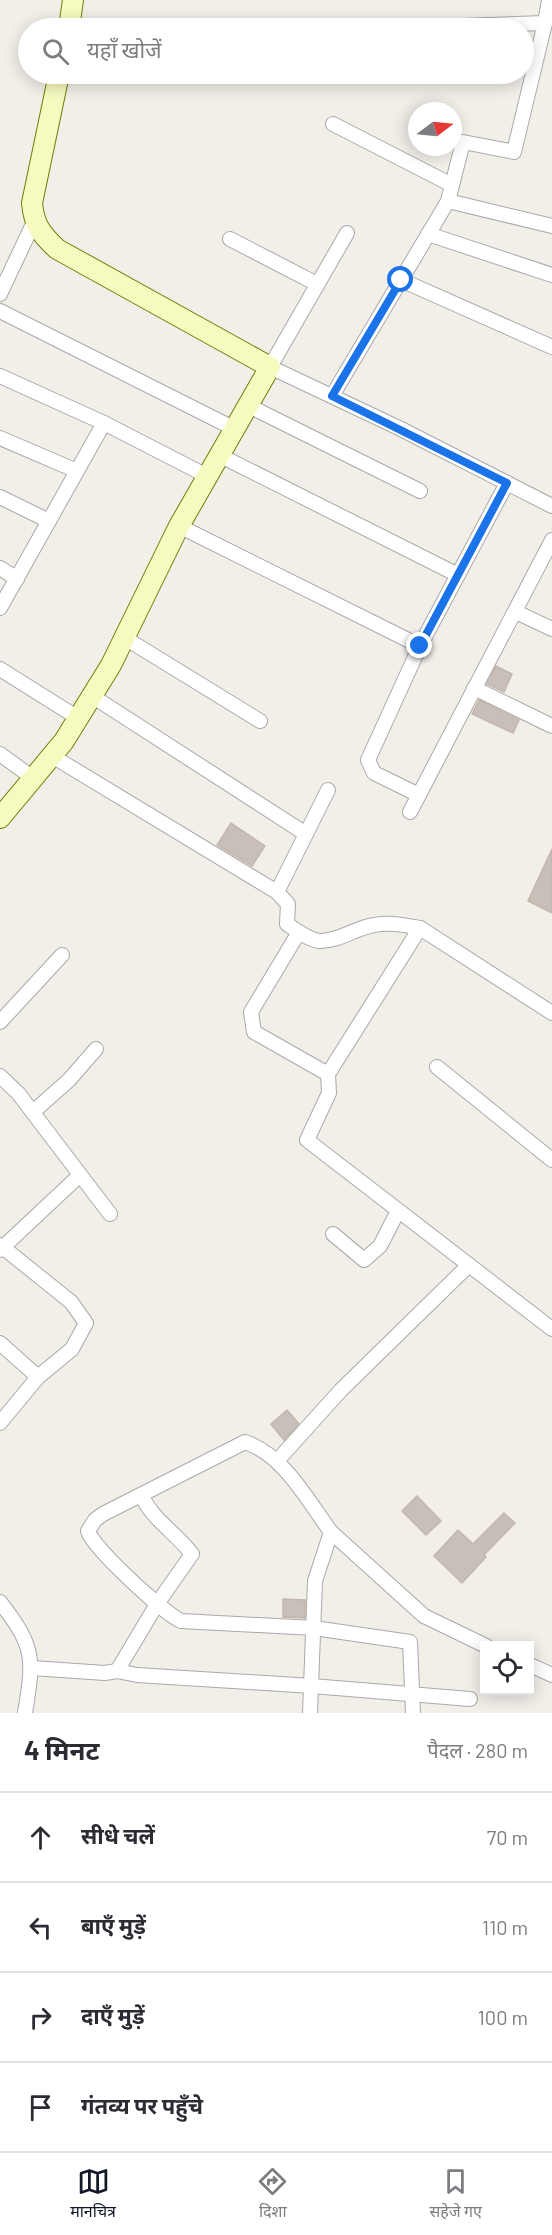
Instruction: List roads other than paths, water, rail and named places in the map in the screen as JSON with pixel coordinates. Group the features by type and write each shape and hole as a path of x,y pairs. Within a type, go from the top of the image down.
{"street":[{"path":"70,18 73,0"},
{"path":"534,69 549,0"},
{"path":"534,23 545,23"},
{"path":"57,84 32,203 34,222 42,236 57,249 270,367 552,506"},
{"path":"332,396 448,201 463,142 514,152 530,84"},
{"path":"333,124 452,185"},
{"path":"448,201 552,226"},
{"path":"0,294 3,278 34,222"},
{"path":"0,818 52,756 92,696 125,638 179,526 347,233"},
{"path":"428,234 552,275"},
{"path":"230,238 317,284"},
{"path":"401,280 552,347"},
{"path":"0,311 235,429"},
{"path":"0,376 104,423 207,476"},
{"path":"249,406 420,491"},
{"path":"0,608 104,423"},
{"path":"0,438 77,471"},
{"path":"219,455 458,575"},
{"path":"419,795 374,773 368,760 420,646 507,483"},
{"path":"0,497 49,521"},
{"path":"179,526 420,646"},
{"path":"410,812 552,540"},
{"path":"0,568 17,579"},
{"path":"516,612 552,629"},
{"path":"125,638 260,721"},
{"path":"0,669 78,718"},
{"path":"474,688 552,726"},
{"path":"92,696 306,834"},
{"path":"0,754 33,778"},
{"path":"52,756 277,892 288,904 287,924 299,932 318,941 342,937 372,925 398,923 420,928 552,1013"},
{"path":"277,892 328,789"},
{"path":"420,928 328,1074 329,1093 308,1140 552,1329"},
{"path":"299,932 251,1012 254,1032 328,1074"},
{"path":"0,1023 62,956"},
{"path":"33,1112 69,1080 96,1049"},
{"path":"437,1067 552,1160"},
{"path":"0,1076 33,1112 110,1214"},
{"path":"0,1423 38,1377 72,1349 86,1323 71,1302 1,1248 80,1175"},
{"path":"333,1234 364,1260 380,1246 398,1211"},
{"path":"277,1461 341,1390 469,1265"},
{"path":"0,1343 38,1377"},
{"path":"413,1713 411,1642 314,1628 181,1621 157,1604 99,1548 88,1532 95,1520 103,1514 245,1442 277,1461 331,1533 424,1616 480,1643"},
{"path":"117,1671 157,1604 192,1554 180,1537 146,1505 142,1496"},
{"path":"310,1713 315,1581 331,1533"},
{"path":"0,1602 23,1632 32,1668 25,1713"},
{"path":"534,1667 552,1675"},
{"path":"32,1668 105,1673 117,1671 136,1676 312,1686 470,1699"}]}
